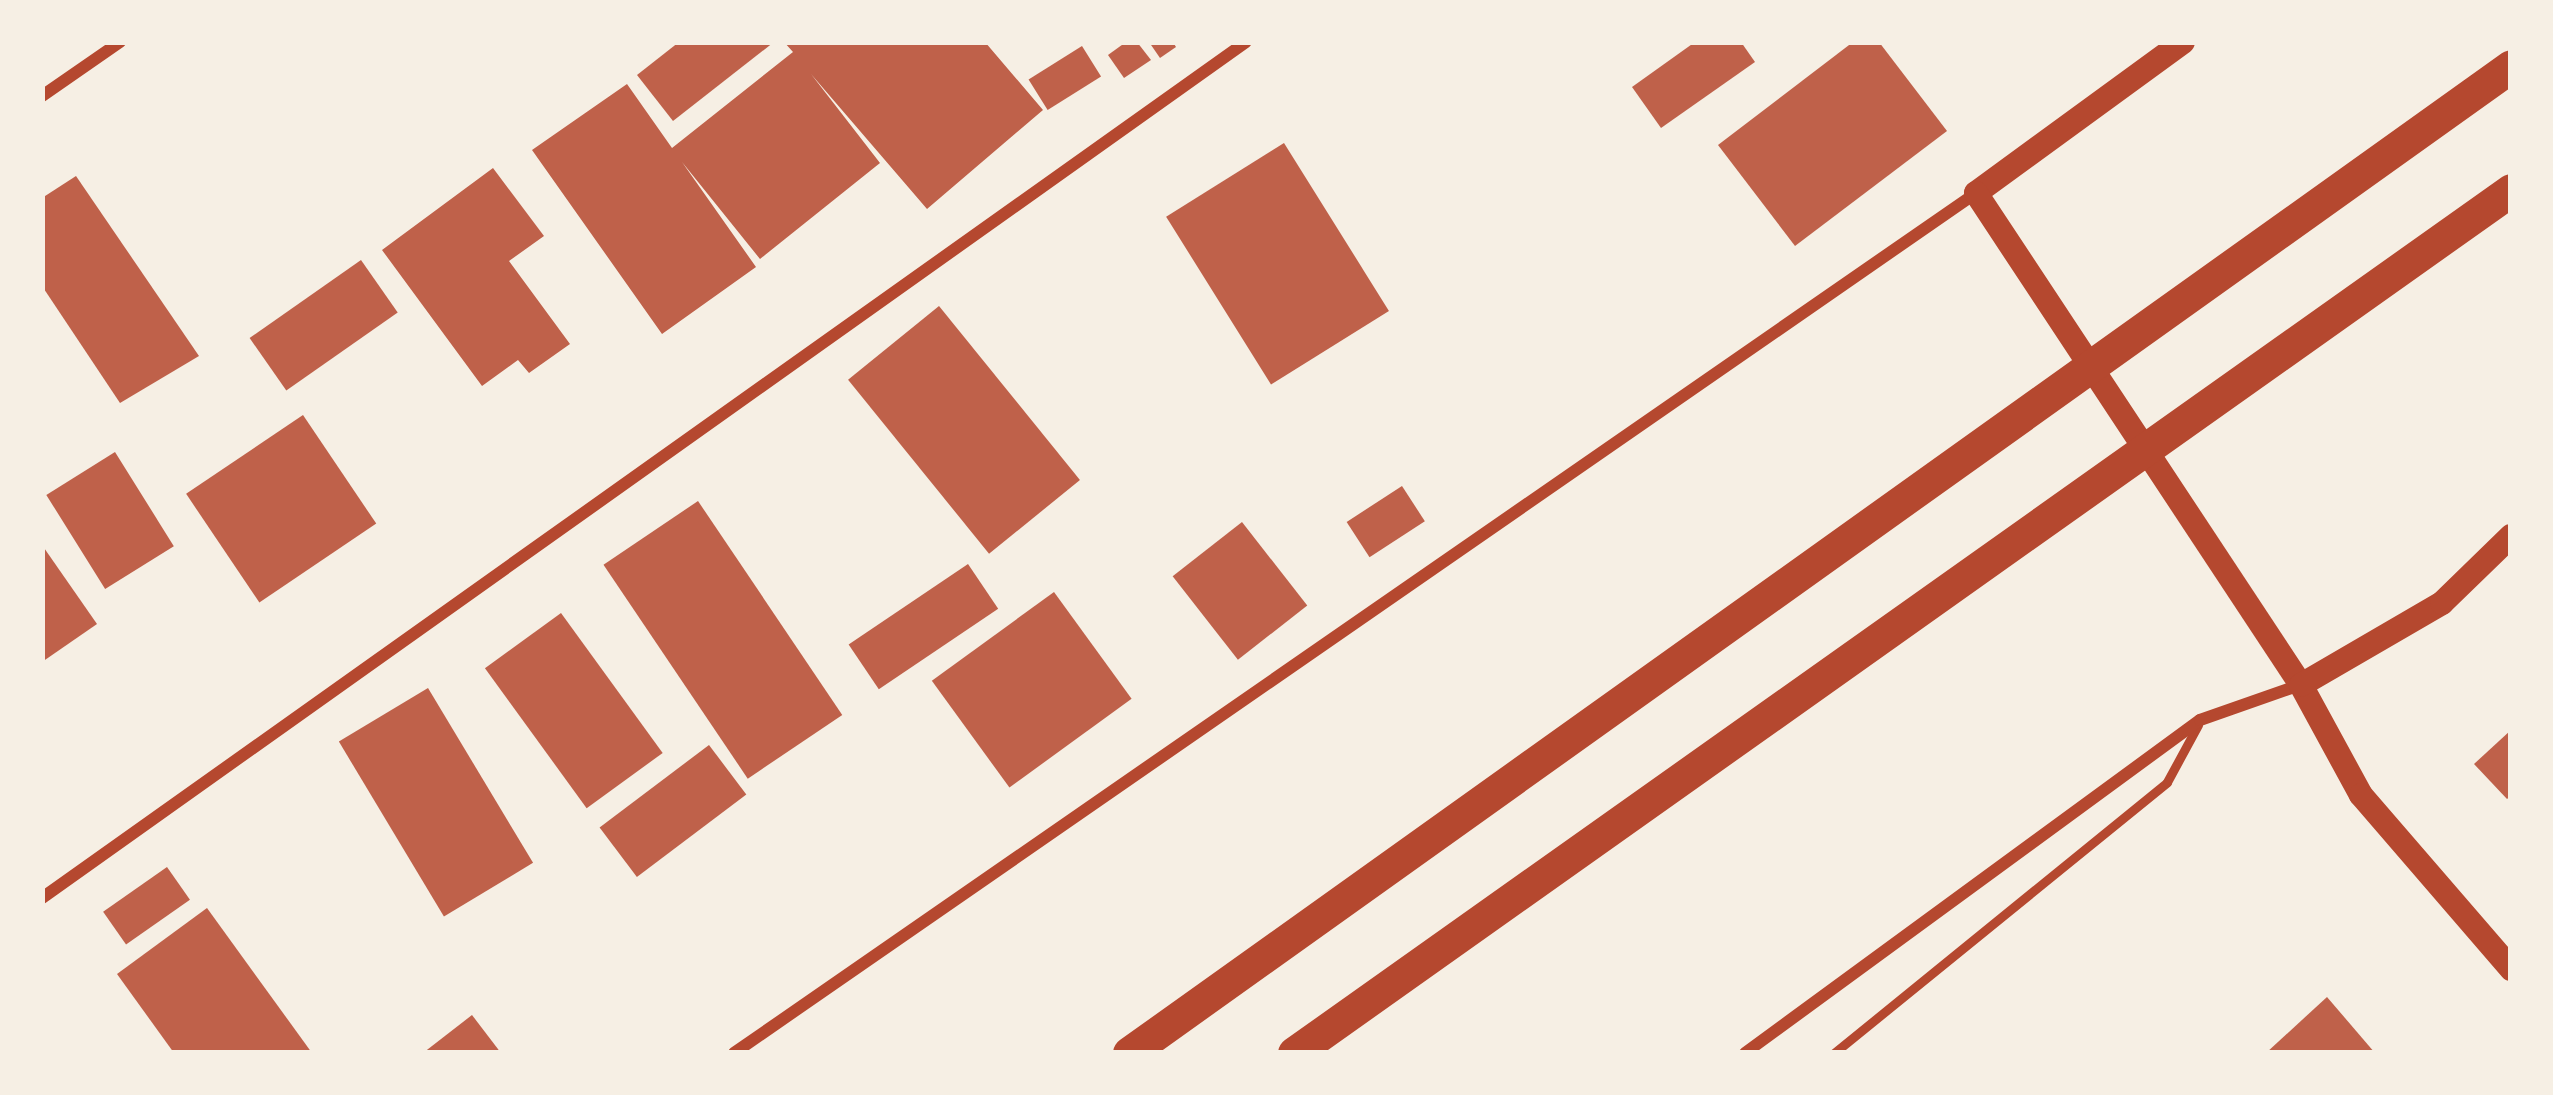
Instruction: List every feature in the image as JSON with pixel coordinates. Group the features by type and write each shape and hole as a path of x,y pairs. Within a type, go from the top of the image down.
{"highway":[{"path":"1129,1053 2207,291 2511,66"},
{"path":"1294,1053 1994,563 2511,190"}],"main road":[{"path":"2183,42 1976,193 2301,685 2360,795 2511,969"},
{"path":"2301,685 2442,603 2511,536"}],"street":[{"path":"42,96 120,42"},
{"path":"42,898 1246,42"},
{"path":"734,1053 1976,193"},
{"path":"1745,1053 2200,720 2301,685"}],"lane":[{"path":"1834,1053 2167,782 2200,720"}],"building":[{"path":"679,42 774,42 673,121 637,75"},
{"path":"784,42 985,42 1043,110 927,209 811,74 880,163 760,259 682,162 756,267 662,334 532,150 627,84 672,148 793,52"},
{"path":"1126,42 1137,42 1151,60 1124,78 1108,55"},
{"path":"1149,42 1173,42 1176,47 1160,58"},
{"path":"1695,42 1741,42 1755,62 1661,128 1632,87"},
{"path":"1853,42 1879,42 1947,131 1795,246 1718,145"},
{"path":"1082,46 1101,77 1048,110 1029,79"},
{"path":"1284,143 1389,311 1271,385 1166,217"},
{"path":"493,168 544,236 509,261 570,344 529,373 518,360 482,386 382,250"},
{"path":"76,176 199,356 120,403 42,286 42,198"},
{"path":"361,260 398,312 286,390 250,338"},
{"path":"939,306 1080,480 989,554 848,380"},
{"path":"303,415 376,524 259,602 186,494"},
{"path":"115,452 174,546 105,589 46,495"},
{"path":"1402,486 1425,521 1370,557 1347,522"},
{"path":"698,501 842,715 748,779 603,565"},
{"path":"1242,522 1307,606 1238,660 1173,576"},
{"path":"42,545 97,624 42,662"},
{"path":"968,564 998,609 879,689 849,645"},
{"path":"1054,592 1132,699 1009,788 932,681"},
{"path":"561,613 663,753 587,808 485,668"},
{"path":"428,688 533,863 444,916 339,742"},
{"path":"2511,730 2511,796 2507,799 2474,764"},
{"path":"709,745 746,795 637,877 600,827"},
{"path":"167,867 190,900 126,945 103,912"},
{"path":"207,908 312,1053 174,1053 117,974"},
{"path":"2327,997 2375,1053 2266,1053"},
{"path":"472,1015 501,1053 423,1053"}]}
